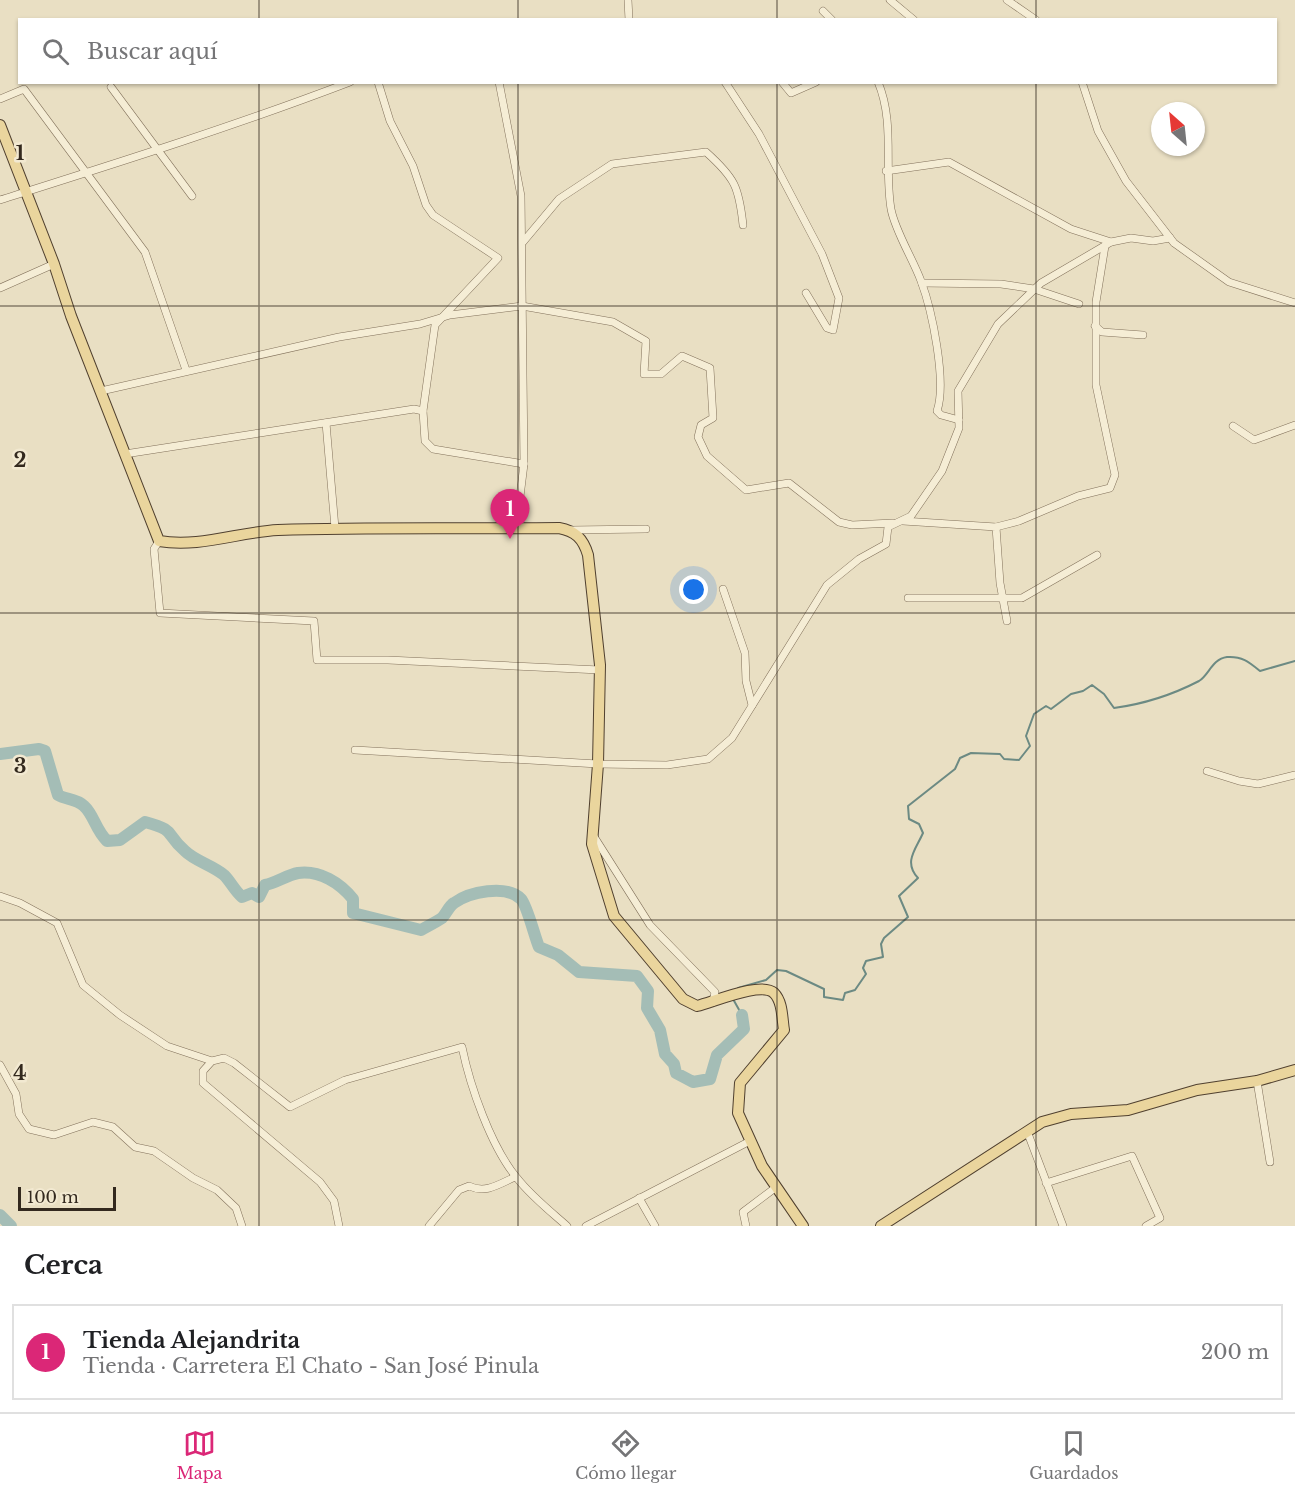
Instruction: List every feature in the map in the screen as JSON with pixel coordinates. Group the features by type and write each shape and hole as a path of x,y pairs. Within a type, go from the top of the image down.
{"main road":[{"path":"0,126 159,541 215,540 274,530 335,528 571,530 582,539 588,555 600,670 598,764 592,844 614,916 683,999 697,1006 754,989 766,989 775,994 780,1003 784,1030 740,1083 738,1113 775,1188 803,1226"},
{"path":"881,1226 1027,1131 1058,1116 1128,1110 1197,1090 1257,1081 1295,1070"}],"street":[{"path":"628,0 629,18"},
{"path":"890,0 912,18"},
{"path":"1007,0 1033,18"},
{"path":"823,11 830,18"},
{"path":"0,200 86,171 157,151 344,84"},
{"path":"379,84 390,121 413,166 426,205 433,215 498,258 435,325 423,411 425,441 433,449 524,464"},
{"path":"499,84 522,196 524,464 516,529"},
{"path":"725,84 759,134 822,254 839,298 833,330 827,328 806,292"},
{"path":"784,84 791,93 811,84"},
{"path":"878,84 889,129 886,171 892,213 922,283 942,381 942,396 938,411 941,415 959,420"},
{"path":"1083,84 1098,130 1126,181 1170,238 1229,282 1295,303"},
{"path":"111,87 192,196"},
{"path":"0,99 24,88 145,252 186,370"},
{"path":"523,242 559,199 612,164 706,152 726,169 740,192 743,225"},
{"path":"886,171 949,162 1071,229 1108,244"},
{"path":"355,750 598,764 667,765 708,759 732,738 827,585 859,559 886,544 888,527 911,516 942,471 959,428 958,391 998,324 1041,283 1108,244 1131,238 1153,241 1170,238"},
{"path":"101,391 186,370 440,318 522,306 613,322 646,341 644,374 661,374 682,356 710,368 713,418 701,425 698,437 707,456 746,490 789,483 839,522 852,525 898,522 996,527 1078,496 1110,488 1115,475 1096,385 1095,326 1108,244"},
{"path":"0,288 54,264"},
{"path":"922,283 1001,284 1034,289 1079,304"},
{"path":"1095,326 1102,332 1143,335"},
{"path":"125,454 414,409 423,411"},
{"path":"326,423 335,528"},
{"path":"1233,426 1254,440 1295,425"},
{"path":"996,527 1007,621"},
{"path":"571,530 646,529"},
{"path":"159,541 154,549 160,613 314,621 317,660 600,670"},
{"path":"908,598 1003,600 1022,598 1097,555"},
{"path":"723,589 745,654 746,681 752,705"},
{"path":"1207,771 1258,784 1295,776"},
{"path":"593,835 650,925 716,992 717,1001"},
{"path":"0,896 20,903 57,923 83,984 120,1015 167,1046 212,1061 224,1058 234,1063 290,1107 345,1080 462,1047 468,1077 479,1107 515,1177 567,1226"},
{"path":"212,1061 203,1071 203,1083 320,1182 334,1201 339,1226"},
{"path":"0,1065 16,1094 19,1114 29,1129 54,1135 93,1122 113,1127 135,1147 154,1152 193,1178 217,1190 236,1208 242,1226"},
{"path":"1257,1081 1270,1162"},
{"path":"1027,1131 1063,1226"},
{"path":"586,1226 750,1141"},
{"path":"1046,1184 1132,1156 1160,1218 1146,1226"},
{"path":"429,1226 459,1191 469,1186 479,1190 492,1188 515,1177"},
{"path":"746,1226 743,1212 775,1188"},
{"path":"639,1198 655,1226"}],"waterway":[{"path":"738,988 766,980 777,970 786,971 824,989 824,997 843,1000 845,993 855,990 866,974 863,968 866,961 883,957 881,944 884,938 908,917 899,896 918,878 911,866 911,861 923,833 919,824 909,819 908,806 955,769 960,758 971,753 1000,754 1004,759 1019,760 1030,746 1026,736 1034,714 1046,706 1051,709 1071,694 1083,691 1092,685 1104,694 1114,708 1147,701 1179,691 1199,681 1214,664 1227,657 1245,660 1260,671 1295,661"},
{"path":"0,754 39,749 45,751 58,795 84,806 107,841 120,840 145,822 167,830 189,854 224,875 242,897 252,893 259,897 265,885 294,874 314,874 329,879 348,893 353,899 353,913 421,930 442,918 451,906 461,899 488,891 514,894 523,902 539,947 558,955 579,972 637,976 648,991 647,1008 660,1030 665,1054 674,1064 676,1073 693,1082 710,1079 717,1055 744,1029 742,1015"},
{"path":"733,999 742,1015"},
{"path":"0,1215 11,1226"}],"place":[{"name":"Tienda Alejandrita","path":"510,539"}]}
